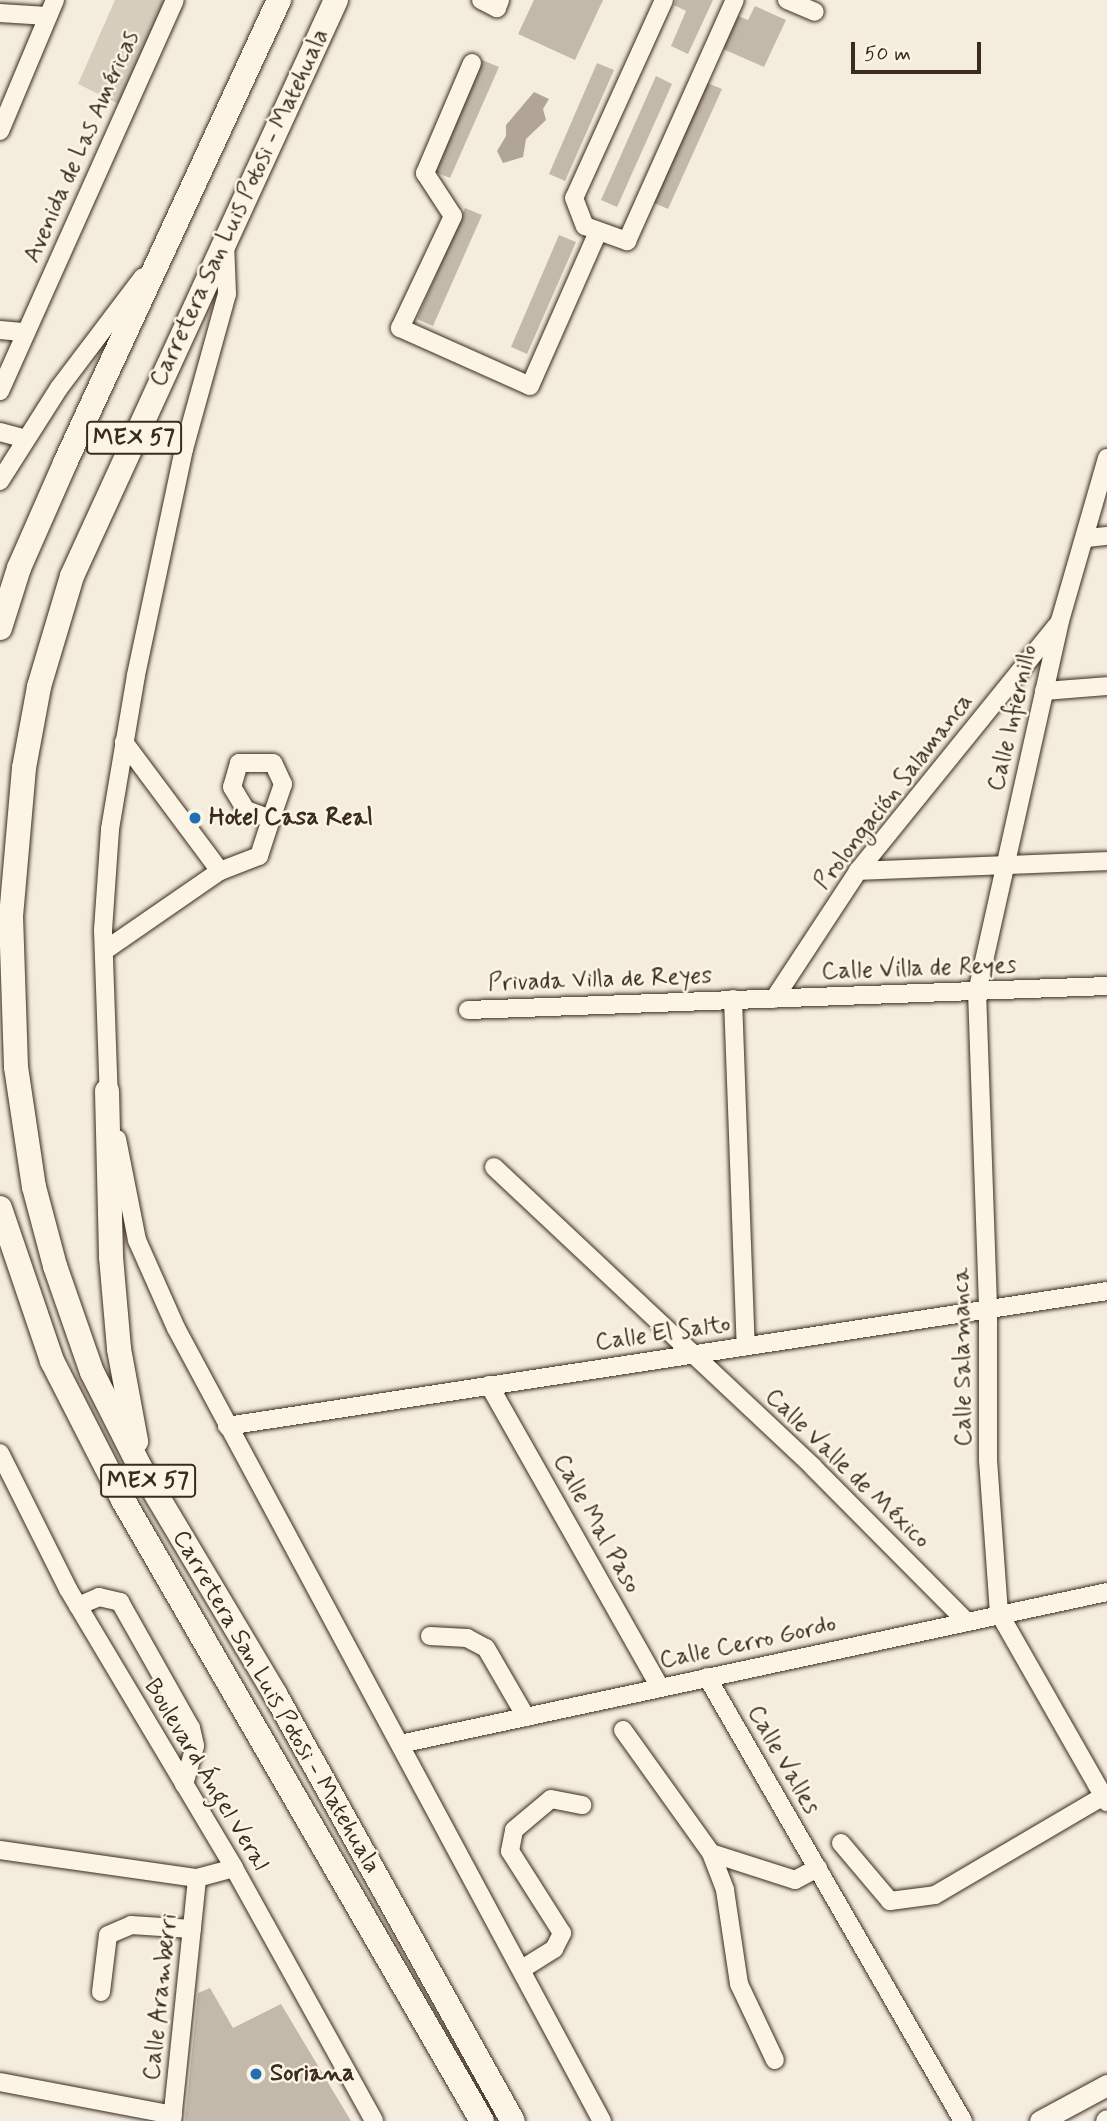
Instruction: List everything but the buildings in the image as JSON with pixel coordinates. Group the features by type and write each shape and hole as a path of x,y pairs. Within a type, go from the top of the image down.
{"highway":[{"name":"Carretera San Luis Potosi - Matehuala","path":"0,628 29,545 279,0"},
{"name":"Carretera San Luis Potosi - Matehuala","path":"336,0 72,576 39,687 24,768 11,916 16,1067 34,1187 55,1266 92,1372 141,1469 275,1694 513,2121"},
{"path":"107,1091 106,1192 119,1349 141,1469"},
{"name":"Carretera San Luis Potosi - Matehuala","path":"0,1208 52,1361 130,1512 482,2121"},
{"path":"0,1262 52,1361"}],"main road":[{"path":"1041,2121 1107,2085"}],"street":[{"name":"Avenida de Las Américas","path":"0,390 175,0"},
{"path":"481,0 497,8 500,0"},
{"path":"664,0 574,198 585,226 627,241 735,0"},
{"path":"787,0 815,12"},
{"path":"0,13 51,8 0,131"},
{"path":"472,63 425,173 453,216 400,328 530,386 598,232"},
{"path":"225,241 227,294 184,449 124,742 110,829 104,951 107,1091 137,1240 176,1328 602,2121"},
{"path":"0,481 26,439 169,243"},
{"path":"0,330 24,332"},
{"path":"0,432 26,439"},
{"name":"Calle Infiernillo","path":"977,991 1060,621 1087,538 1107,458"},
{"path":"1087,538 1107,536"},
{"name":"Prolongación Salamanca","path":"774,999 858,871 935,781 1060,621"},
{"path":"1044,691 1107,686"},
{"path":"124,742 220,871"},
{"path":"104,951 220,871 258,856 271,819"},
{"path":"858,871 1004,868 1107,861"},
{"name":"Calle Villa de Reyes","path":"733,999 1107,986"},
{"name":"Calle Salamanca","path":"977,991 988,1308 988,1460 999,1613 1105,1799"},
{"path":"733,999 746,1346"},
{"name":"Privada Villa de Reyes","path":"468,1010 733,999"},
{"name":"Calle Valle de México","path":"494,1167 692,1353 965,1620"},
{"name":"Calle El Salto","path":"227,1426 1107,1291"},
{"name":"Calle Mal Paso","path":"489,1385 660,1687"},
{"name":"Boulevard Ángel Veral","path":"0,1453 78,1606 234,1868 374,2121"},
{"name":"Calle Cerro Gordo","path":"400,1744 965,1620 1107,1592"},
{"path":"78,1606 99,1597 120,1602 191,1728 195,1746 184,1784"},
{"path":"430,1636 467,1638 486,1648 526,1717"},
{"name":"Calle Valles","path":"707,1677 963,2121"},
{"path":"623,1730 711,1853 724,1890 739,1984 775,2060"},
{"path":"522,1969 554,1949 562,1933 510,1851 514,1830 551,1799 582,1805"},
{"path":"841,1843 890,1901 935,1895 1105,1799"},
{"path":"0,1850 197,1878 234,1868"},
{"path":"711,1853 795,1880 818,1868"},
{"name":"Calle Aramberri","path":"173,2118 197,1878"},
{"path":"101,1992 108,1935 131,1925 192,1929"},
{"path":"0,2082 173,2118"}],"shaded area":[{"path":"115,0 166,0 119,104 78,84"},
{"path":"534,92 549,99 543,109 546,120 526,139 523,157 503,163 497,151 506,136 506,125"}],"place":[{"name":"Hotel Casa Real","path":"195,818"},
{"name":"Soriana","path":"256,2074"}]}
